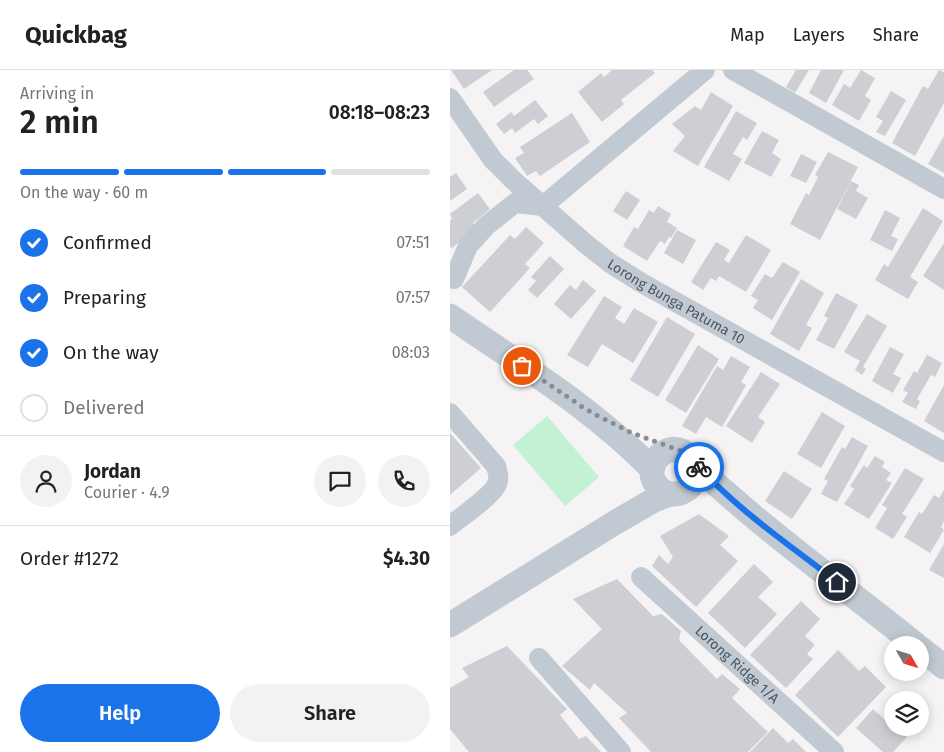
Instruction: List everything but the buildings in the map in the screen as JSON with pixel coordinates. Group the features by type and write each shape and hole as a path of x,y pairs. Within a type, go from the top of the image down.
{"street":[{"path":"454,280 468,246 486,226 515,203 543,206 704,70"},
{"path":"734,70 944,189"},
{"name":"Lorong Bunga Patuma 10","path":"450,98 493,160 513,180 610,263 640,282 944,452"},
{"path":"450,316 584,408 625,442 664,483 717,498 759,521"},
{"path":"584,408 632,433 686,455 759,521 905,636"},
{"path":"450,413 496,466 498,473 498,480 493,490 450,526"},
{"path":"450,625 616,522 635,501 664,483 691,486 696,476 695,465 686,455 672,450 661,454 657,458 664,483"},
{"name":"Lorong Ridge 1/A","path":"641,577 834,752"},
{"path":"929,655 944,667"},
{"path":"539,658 621,752"}],"green space":[{"path":"547,416 599,477 565,506 513,445"}],"way so far":[{"path":"522,366 584,408 632,433 684,452 699,467"}],"route":[{"path":"699,467 722,490 759,521 837,582"}]}
